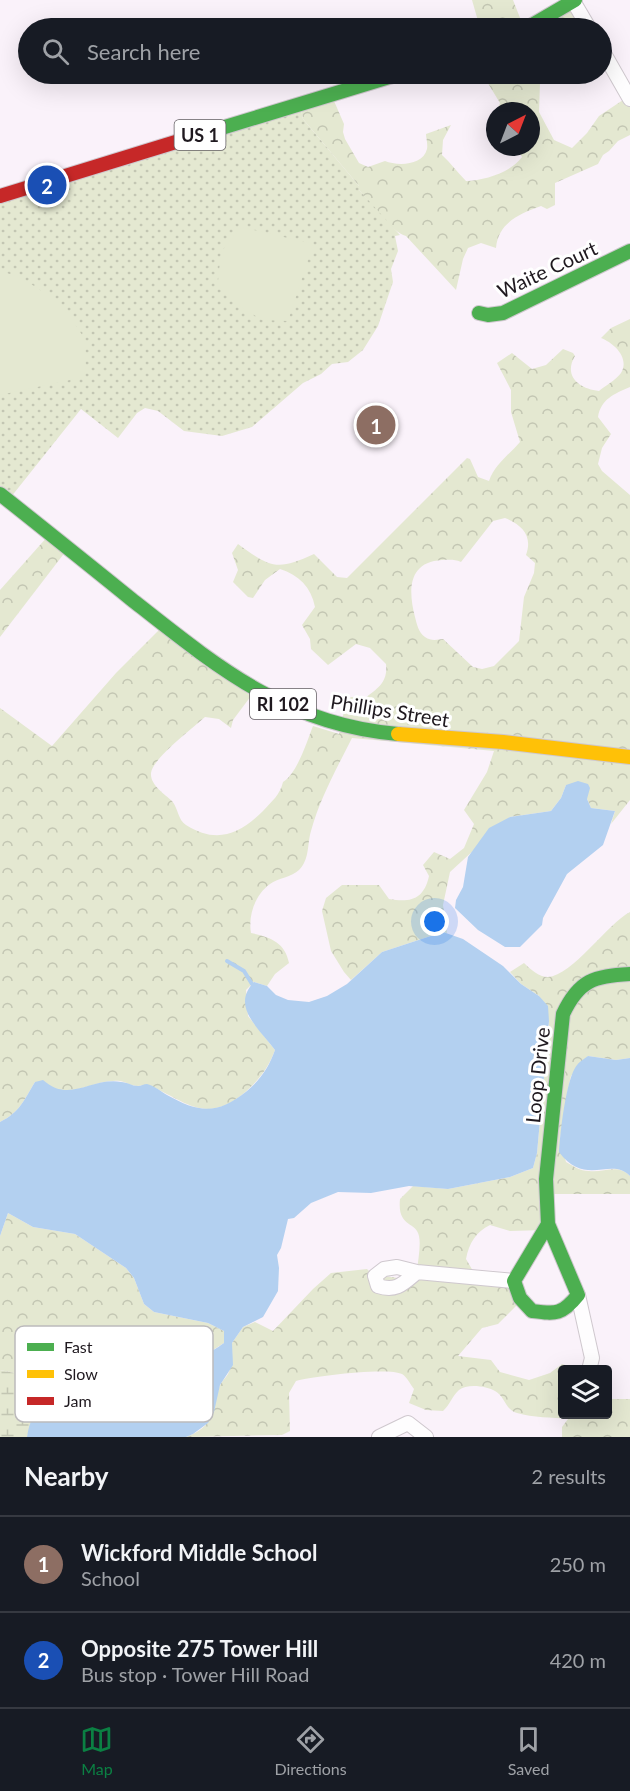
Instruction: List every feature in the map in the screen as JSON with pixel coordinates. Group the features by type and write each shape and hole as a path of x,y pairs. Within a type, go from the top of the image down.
{"main road":[{"path":"544,18 574,1"},
{"name":"US 1","path":"0,196 366,84"},
{"name":"Waite Court","path":"479,313 488,315 504,313 630,251"},
{"name":"Phillips Street","path":"0,494 209,661 258,691 297,711 334,724 386,733 503,742 630,757"},
{"name":"Loop Drive","path":"578,1295 548,1224 546,1179 563,1014 570,997 580,986 592,979 630,974"},
{"path":"548,1224 514,1281 520,1298 532,1311 551,1313 567,1310 578,1295"}],"street":[{"path":"574,1 583,18"},
{"path":"612,68 630,99"},
{"path":"417,1272 514,1281"},
{"name":"Loop Drive","path":"578,1295 592,1358 590,1365"},
{"path":"379,1437 408,1423 426,1437"}],"green space":[{"path":"472,0 513,0 520,18 477,18"},
{"path":"573,2 583,18 543,18"},
{"path":"489,84 540,84 539,102 499,102"},
{"path":"331,94 344,124 345,139 359,163 368,167 385,161 396,164 415,162 425,155 426,134 451,125 443,140 442,155 466,181 497,175 517,163 522,157 540,156 540,114 554,140 572,148 599,116 630,97 630,135 618,141 603,155 598,164 555,183 555,205 547,209 541,206 511,221 501,232 496,248 481,243 468,248 456,290 406,236 394,229 375,209 359,190 359,186 303,119 300,105"},
{"path":"300,105 303,119 359,186 359,190 400,235 395,236 398,251 391,269 393,282 378,326 363,350 348,362 332,364 321,374 303,383 252,427 222,436 184,431 158,411 145,408 137,413 118,438 81,409 7,502 0,497 0,195"},
{"path":"241,227 313,244 288,321 262,320 229,299 218,281 221,252"},
{"path":"0,271 36,287 57,304 75,324 85,345 84,377 0,395"},
{"path":"630,319 630,387 609,398 602,406 598,417 611,434 602,448 598,464 602,471 630,495 630,800 611,824 615,811 591,808 587,799 566,785 561,798 551,811 510,817 450,872 443,905 447,933 443,932 382,952 351,980 331,951 322,911 326,898 342,885 379,885 389,899 397,900 410,900 420,894 429,876 423,865 434,852 450,859 464,848 474,824 464,810 487,772 494,751 352,738 319,807 303,866 289,876 273,882 265,889 260,894 252,912 251,933 264,936 280,945 289,963 275,974 267,986 254,982 246,990 248,1016 275,1050 266,1069 258,1079 230,1103 218,1108 207,1109 186,1103 149,1085 135,1086 113,1081 76,1090 61,1091 35,1082 17,1110 0,1122 0,708 52,746 116,673 161,628 251,696 233,720 231,728 219,719 205,717 159,759 153,767 151,777 158,789 172,801 183,823 197,831 217,835 227,834 245,826 263,811 278,794 283,782 293,772 313,726 339,734 346,702 351,697 365,698 374,691 384,680 386,664 370,648 356,644 328,665 311,649 310,639 302,625 315,607 311,593 298,578 280,569 265,580 253,598 248,597 233,582 238,570 232,553 238,544 259,558 274,564 291,563 314,554 337,577 347,578 467,458 470,459 478,477 489,481 499,465 520,442 511,412 511,390 497,363 512,353 532,369 546,365 563,349 575,356 571,370 575,380 585,388 599,391 619,376 624,362 615,347 601,338 611,328","holes":["505,518 521,528 527,537 526,555 535,563 534,573 524,597 519,641 494,666 482,669 473,667 443,639 429,639 421,633 411,597 413,579 422,566 431,562 442,560 461,562 493,521"]},
{"path":"48,536 66,551 0,637 0,590"},
{"path":"630,912 630,1058 616,1060 588,1056 571,1076 560,1139 566,1162 586,1171 616,1169 625,1172 630,1176 630,1194 547,1194 545,1230 510,1231 490,1225 481,1231 471,1243 466,1259 480,1283 513,1282 522,1300 498,1324 482,1328 458,1356 491,1360 500,1372 529,1380 550,1373 558,1367 558,1418 517,1413 510,1409 498,1393 491,1389 472,1386 459,1390 443,1411 426,1410 409,1403 414,1389 404,1375 382,1371 296,1381 289,1393 290,1431 282,1435 186,1437 195,1433 208,1422 213,1422 213,1411 220,1386 230,1368 232,1343 243,1327 255,1322 273,1331 331,1273 367,1269 372,1274 404,1279 417,1271 419,1236 401,1215 400,1208 400,1199 413,1186 448,1189 510,1177 533,1168 537,1153 549,1021 539,996 521,984 510,972 524,963 541,976 548,977 558,974 579,959 611,927"},
{"path":"8,1213 33,1227 75,1234 126,1268 134,1278 144,1304 154,1312 208,1323 224,1331 224,1343 213,1350 213,1326 15,1326 15,1373 0,1370 0,1236"},
{"path":"0,1370 15,1373 15,1422 31,1422 27,1437 0,1437"},
{"path":"612,1399 630,1399 630,1437 562,1437 562,1427 568,1419 612,1419"}],"water":[{"path":"578,781 588,784 590,788 587,799 591,808 615,811 603,845 567,874 543,918 542,925 520,947 505,947 478,930 455,908 456,900 463,887 468,857 489,828 510,817 551,811 561,798 566,785"},
{"path":"443,932 463,939 503,966 548,1006 549,1021 537,1153 533,1168 510,1177 448,1189 409,1186 371,1193 338,1192 311,1203 294,1218 288,1219 277,1255 278,1291 263,1317 243,1327 232,1343 233,1365 220,1385 213,1414 213,1349 224,1343 224,1331 208,1323 154,1312 144,1304 134,1278 126,1268 75,1234 33,1227 8,1213 0,1236 0,1122 17,1110 35,1082 43,1080 62,1090 72,1090 110,1081 138,1086 147,1084 178,1101 198,1108 217,1108 226,1104 247,1091 256,1082 267,1067 275,1050 255,1026 246,1009 247,991 254,982 267,986 276,995 288,1000 309,1002 327,996 347,984 382,952"},
{"path":"588,1056 616,1060 630,1058 630,1176 615,1169 579,1168 569,1163 559,1152 564,1107 573,1072 577,1065"},
{"path":"31,1422 209,1422 186,1437 27,1437"}],"waterway":[{"path":"227,961 244,971 252,984"}],"traffic: fast":[{"path":"544,18 575,0"},
{"path":"192,137 366,84"},
{"path":"479,313 488,315 503,313 630,251"},
{"path":"0,494 193,647 254,688 321,719 398,734"},
{"path":"548,1224 514,1281 520,1298 532,1311 553,1313 563,1310 578,1295 548,1224 546,1179 563,1014 575,994 589,982 607,976 630,974"}],"traffic: slow":[{"path":"398,734 503,742 630,757"}],"traffic: jam":[{"path":"0,196 192,137"}],"place":[{"name":"Opposite 275 Tower Hill","path":"47,185"},
{"name":"Wickford Middle School","path":"376,425"}]}
